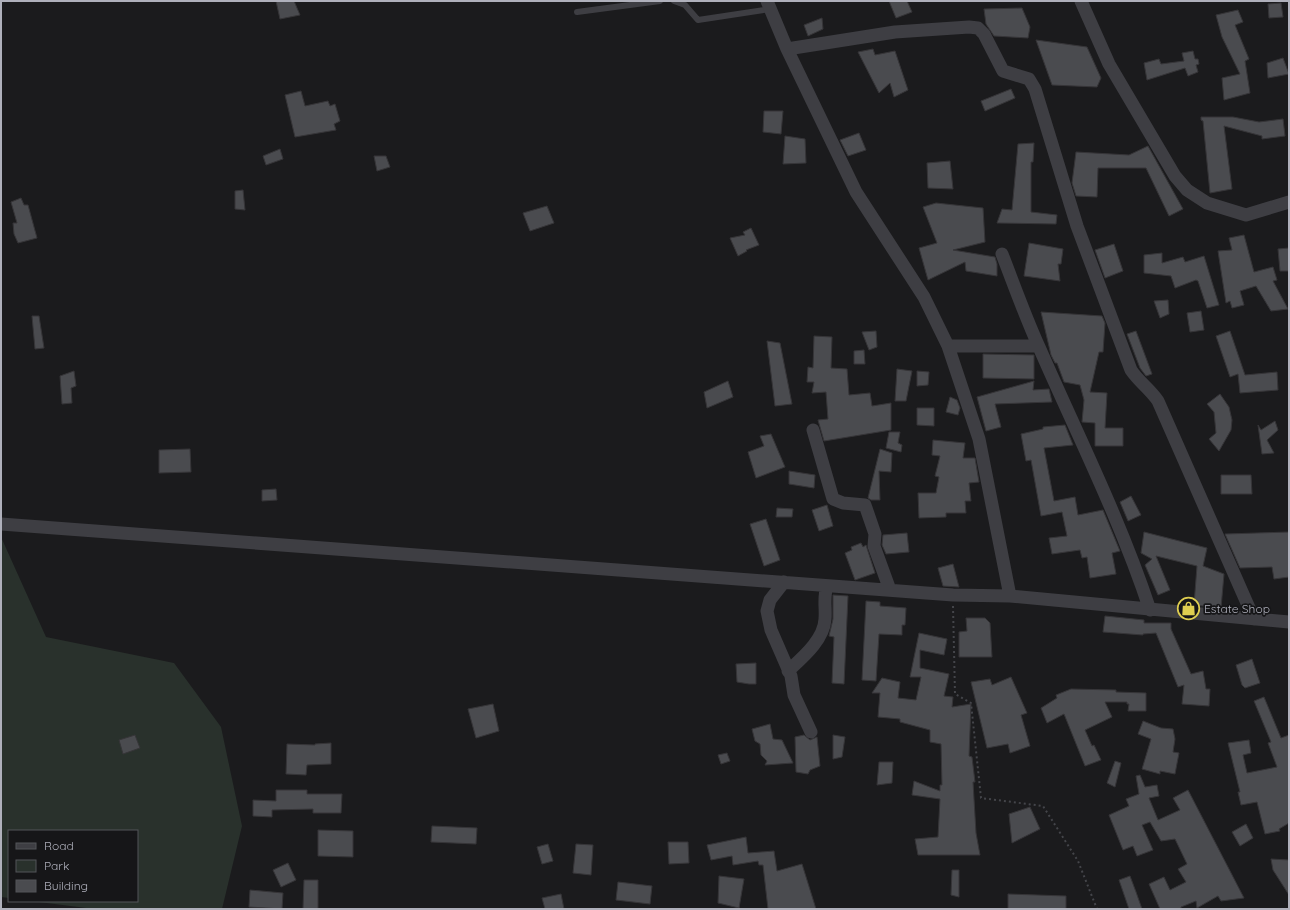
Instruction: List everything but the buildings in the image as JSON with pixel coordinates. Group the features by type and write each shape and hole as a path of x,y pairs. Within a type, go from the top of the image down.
{"street":[{"path":"1082,1 1109,64 1176,176 1187,190 1208,203 1246,215 1289,202"},
{"path":"768,5 787,49 856,192 924,297 948,346 979,439 1010,596"},
{"path":"787,49 895,32 969,27 978,28 984,34 1003,71 1029,79 1035,89 1077,226 1131,370 1137,379 1151,390 1158,401 1254,619"},
{"path":"1002,254 1038,346 1087,452 1135,566 1150,610"},
{"path":"948,346 1038,346"},
{"path":"813,430 833,499 842,503 865,505 875,534 874,546 890,590"},
{"path":"1,524 953,595 1010,596 1289,622"},
{"path":"784,582 770,600 767,611 771,630 788,671 794,695 811,732"},
{"path":"788,671 818,639 825,620 824,596 827,586"}],"lane":[{"path":"577,12 660,1"},
{"path":"674,1 685,6 698,20 768,5"}],"path":[{"path":"953,595 955,694 971,703 981,798 1043,806 1078,861 1096,909"}],"green space":[{"path":"1,537 46,637 174,663 221,727 242,826 222,909 94,909 39,902 138,902 138,830 8,830 8,898 1,897"}],"place":[{"name":"Estate Shop","path":"1188,608"}]}
